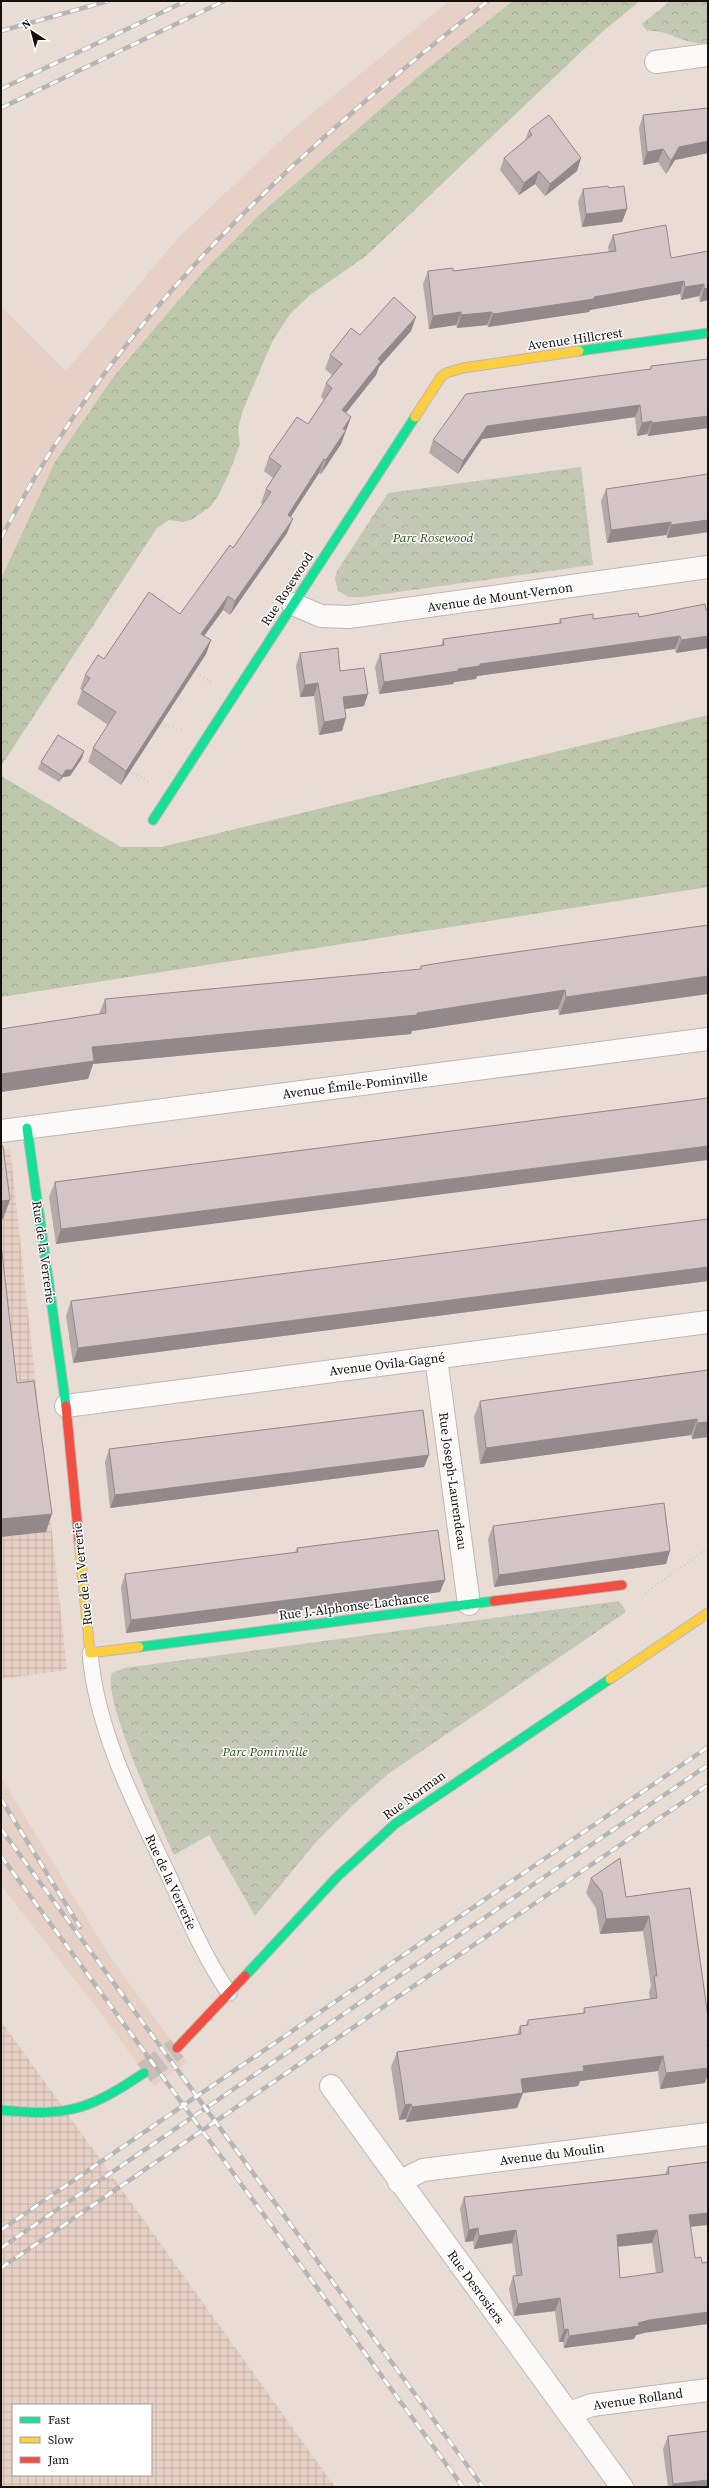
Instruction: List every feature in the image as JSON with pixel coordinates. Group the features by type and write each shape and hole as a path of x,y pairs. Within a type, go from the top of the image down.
{"street":[{"path":"656,62 708,56"},
{"name":"Avenue Hillcrest","path":"446,373 464,368 708,333"},
{"name":"Rue Rosewood","path":"153,820 436,382 446,373"},
{"name":"Avenue de Mount-Vernon","path":"293,604 321,616 349,617 708,567"},
{"name":"Avenue Émile-Pominville","path":"1,1131 708,1039"},
{"name":"Rue de la Verrerie","path":"27,1128 66,1406 90,1653"},
{"name":"Avenue Ovila-Gagné","path":"66,1406 708,1322"},
{"name":"Rue Joseph-Laurendeau","path":"436,1358 469,1604"},
{"name":"Rue J.-Alphonse-Lachance","path":"90,1653 622,1585"},
{"name":"Rue Norman","path":"177,2048 337,1877 395,1824 708,1613"},
{"path":"1,2110 44,2114 80,2110 109,2097 144,2073"},
{"name":"Rue Desrosiers","path":"331,2086 399,2182 622,2487"},
{"name":"Avenue du Moulin","path":"399,2182 423,2170 708,2134"},
{"name":"Avenue Rolland","path":"569,2413 592,2405 708,2390"}],"lane":[{"name":"Rue de la Verrerie","path":"90,1653 99,1706 122,1774 204,1951 229,1993"}],"path":[{"path":"378,508 434,541 468,549 508,547 516,549 535,559 542,572"},
{"path":"374,546 380,532 394,518"},
{"path":"389,524 391,528"},
{"path":"446,544 447,540"},
{"path":"200,675 216,686"},
{"path":"161,724 186,731"},
{"path":"130,770 151,783"},
{"path":"639,1598 708,1548"},
{"path":"125,1721 142,1732 172,1743 200,1747 230,1746 261,1739 297,1721 318,1704 400,1664 427,1665 462,1659 494,1660 507,1656 512,1641 517,1636 554,1633 575,1626 605,1620 624,1608"},
{"path":"400,1664 402,1673"},
{"path":"402,1673 414,1676 418,1685 416,1692 411,1697 404,1698 396,1694 392,1683 396,1676 402,1673"},
{"path":"418,1685 425,1685"},
{"path":"391,1697 396,1694"},
{"path":"411,1697 424,1709 442,1714 430,1729 410,1730 415,1710 411,1697"},
{"path":"312,1698 318,1704"}],"shaded area":[{"path":"449,1 513,1 423,72 259,215 201,274 114,376 1,579 1,306 66,371 179,237 293,129"},
{"path":"10,1149 67,1670 1,1679 1,1150"},
{"path":"1,1777 110,1957 187,2062 154,2086 96,2007 1,1885"},
{"path":"1,2021 335,2487 1,2487"}],"green space":[{"path":"513,1 640,1 602,32 366,256 310,295 290,314 272,342 243,410 238,428 240,444 230,471 218,496 211,506 193,519 183,522 169,520 157,528 1,766 1,579 55,462 114,376 201,274 259,215 423,72"},
{"path":"670,1 708,1 708,43 691,42 662,32 647,31 642,24"},
{"name":"Parc Rosewood","path":"581,467 593,565 362,597 349,597 338,591 335,579 337,571 388,493"},
{"path":"708,715 708,887 1,997 1,776 121,847 161,847"},
{"name":"Parc Pominville","path":"619,1601 626,1612 388,1774 353,1805 316,1842 255,1916 209,1835 174,1855 123,1733 111,1687 112,1673 124,1668"}],"building":[{"path":"708,108 708,141 679,147 671,161 663,149 647,152 643,115"},
{"path":"549,115 581,158 550,184 539,171 524,183 504,158 532,135 529,130"},
{"path":"608,186 609,188 624,186 627,209 586,214 583,189"},
{"path":"666,225 671,258 708,251 708,288 704,289 704,284 685,287 684,281 594,297 594,299 493,314 492,312 461,315 461,312 433,316 428,271 453,268 453,271 616,251 613,235"},
{"path":"394,297 416,317 378,359 381,361 342,410 351,417 343,429 346,430 326,460 324,459 288,515 293,519 235,601 228,596 201,634 211,640 126,771 93,748 116,712 82,690 90,678 85,675 98,655 104,659 149,592 180,614 230,545 233,548 271,492 266,489 281,466 269,457 297,417 308,424 332,388 326,383 342,364 330,355 351,328 360,335"},
{"path":"708,359 708,416 642,423 640,405 487,426 463,461 433,440 466,394 651,369 651,366"},
{"path":"708,474 708,520 671,525 671,522 611,530 606,489"},
{"path":"705,604 706,610 708,610 708,636 681,640 680,636 480,664 480,666 458,669 458,671 384,682 380,654 444,645 443,639 561,623 560,619 593,614 593,619 638,613 639,617"},
{"path":"338,648 340,671 364,668 368,694 343,697 346,718 324,722 318,683 305,685 300,653"},
{"path":"58,735 84,751 72,770 66,770 62,776 41,762"},
{"path":"708,925 708,976 566,997 565,990 417,1013 417,1015 92,1047 94,1061 1,1074 1,1029 106,1013 105,999 421,969 421,966 452,961"},
{"path":"708,1098 708,1146 61,1229 55,1182"},
{"path":"1,1146 3,1146 10,1200 1,1201"},
{"path":"708,1219 708,1267 78,1348 71,1301"},
{"path":"1,1244 17,1383 34,1381 52,1514 1,1519"},
{"path":"708,1370 708,1422 697,1423 697,1419 486,1448 480,1401"},
{"path":"423,1410 429,1455 115,1495 109,1449"},
{"path":"664,1503 670,1551 499,1575 493,1526"},
{"path":"438,1530 445,1580 131,1620 125,1574 298,1552 297,1548"},
{"path":"620,1858 626,1897 690,1888 708,2017 708,2068 666,2073 663,2056 583,2066 584,2071 521,2079 523,2093 412,2107 411,2104 405,2105 397,2052 521,2034 520,2026 528,2025 528,2020 585,2013 584,2008 657,1998 654,1976 657,1976 649,1916 606,1919 602,1892 591,1878"},
{"path":"708,2162 708,2213 689,2215 695,2258 701,2257 702,2263 708,2262 708,2312 649,2320 638,2323 639,2326 569,2336 568,2329 564,2330 560,2298 518,2304 513,2276 522,2275 516,2230 479,2236 478,2228 469,2230 464,2197 669,2174 668,2167","holes":["657,2230 663,2272 620,2278 617,2235"]},
{"path":"708,2431 708,2480 673,2484 668,2436"}],"tunnel":[{"path":"144,2073 177,2048"}],"railway":[{"path":"1,31 108,1"},
{"path":"1,89 186,1"},
{"path":"1,108 224,1"},
{"path":"1,538 47,457 99,381 155,310 215,243 279,179 346,118 488,1"},
{"path":"1,2230 708,1747"},
{"path":"1,2248 708,1765"},
{"path":"1,2268 708,1785"},
{"path":"1,1799 80,1927"},
{"path":"1,1829 483,2487"},
{"path":"1,1856 463,2487"}],"traffic: fast":[{"path":"579,351 708,333"},
{"path":"153,820 415,417"},
{"path":"27,1128 66,1406"},
{"path":"139,1647 494,1601"},
{"path":"245,1976 337,1877 395,1824 610,1679"},
{"path":"1,2110 43,2112 77,2108 108,2095 144,2073"}],"traffic: slow":[{"path":"415,417 441,377 446,373 463,368 579,351"},
{"path":"79,1541 90,1653 139,1647"},
{"path":"610,1679 708,1613"}],"traffic: jam":[{"path":"66,1406 79,1541"},
{"path":"494,1601 622,1585"},
{"path":"177,2048 245,1976"}]}
